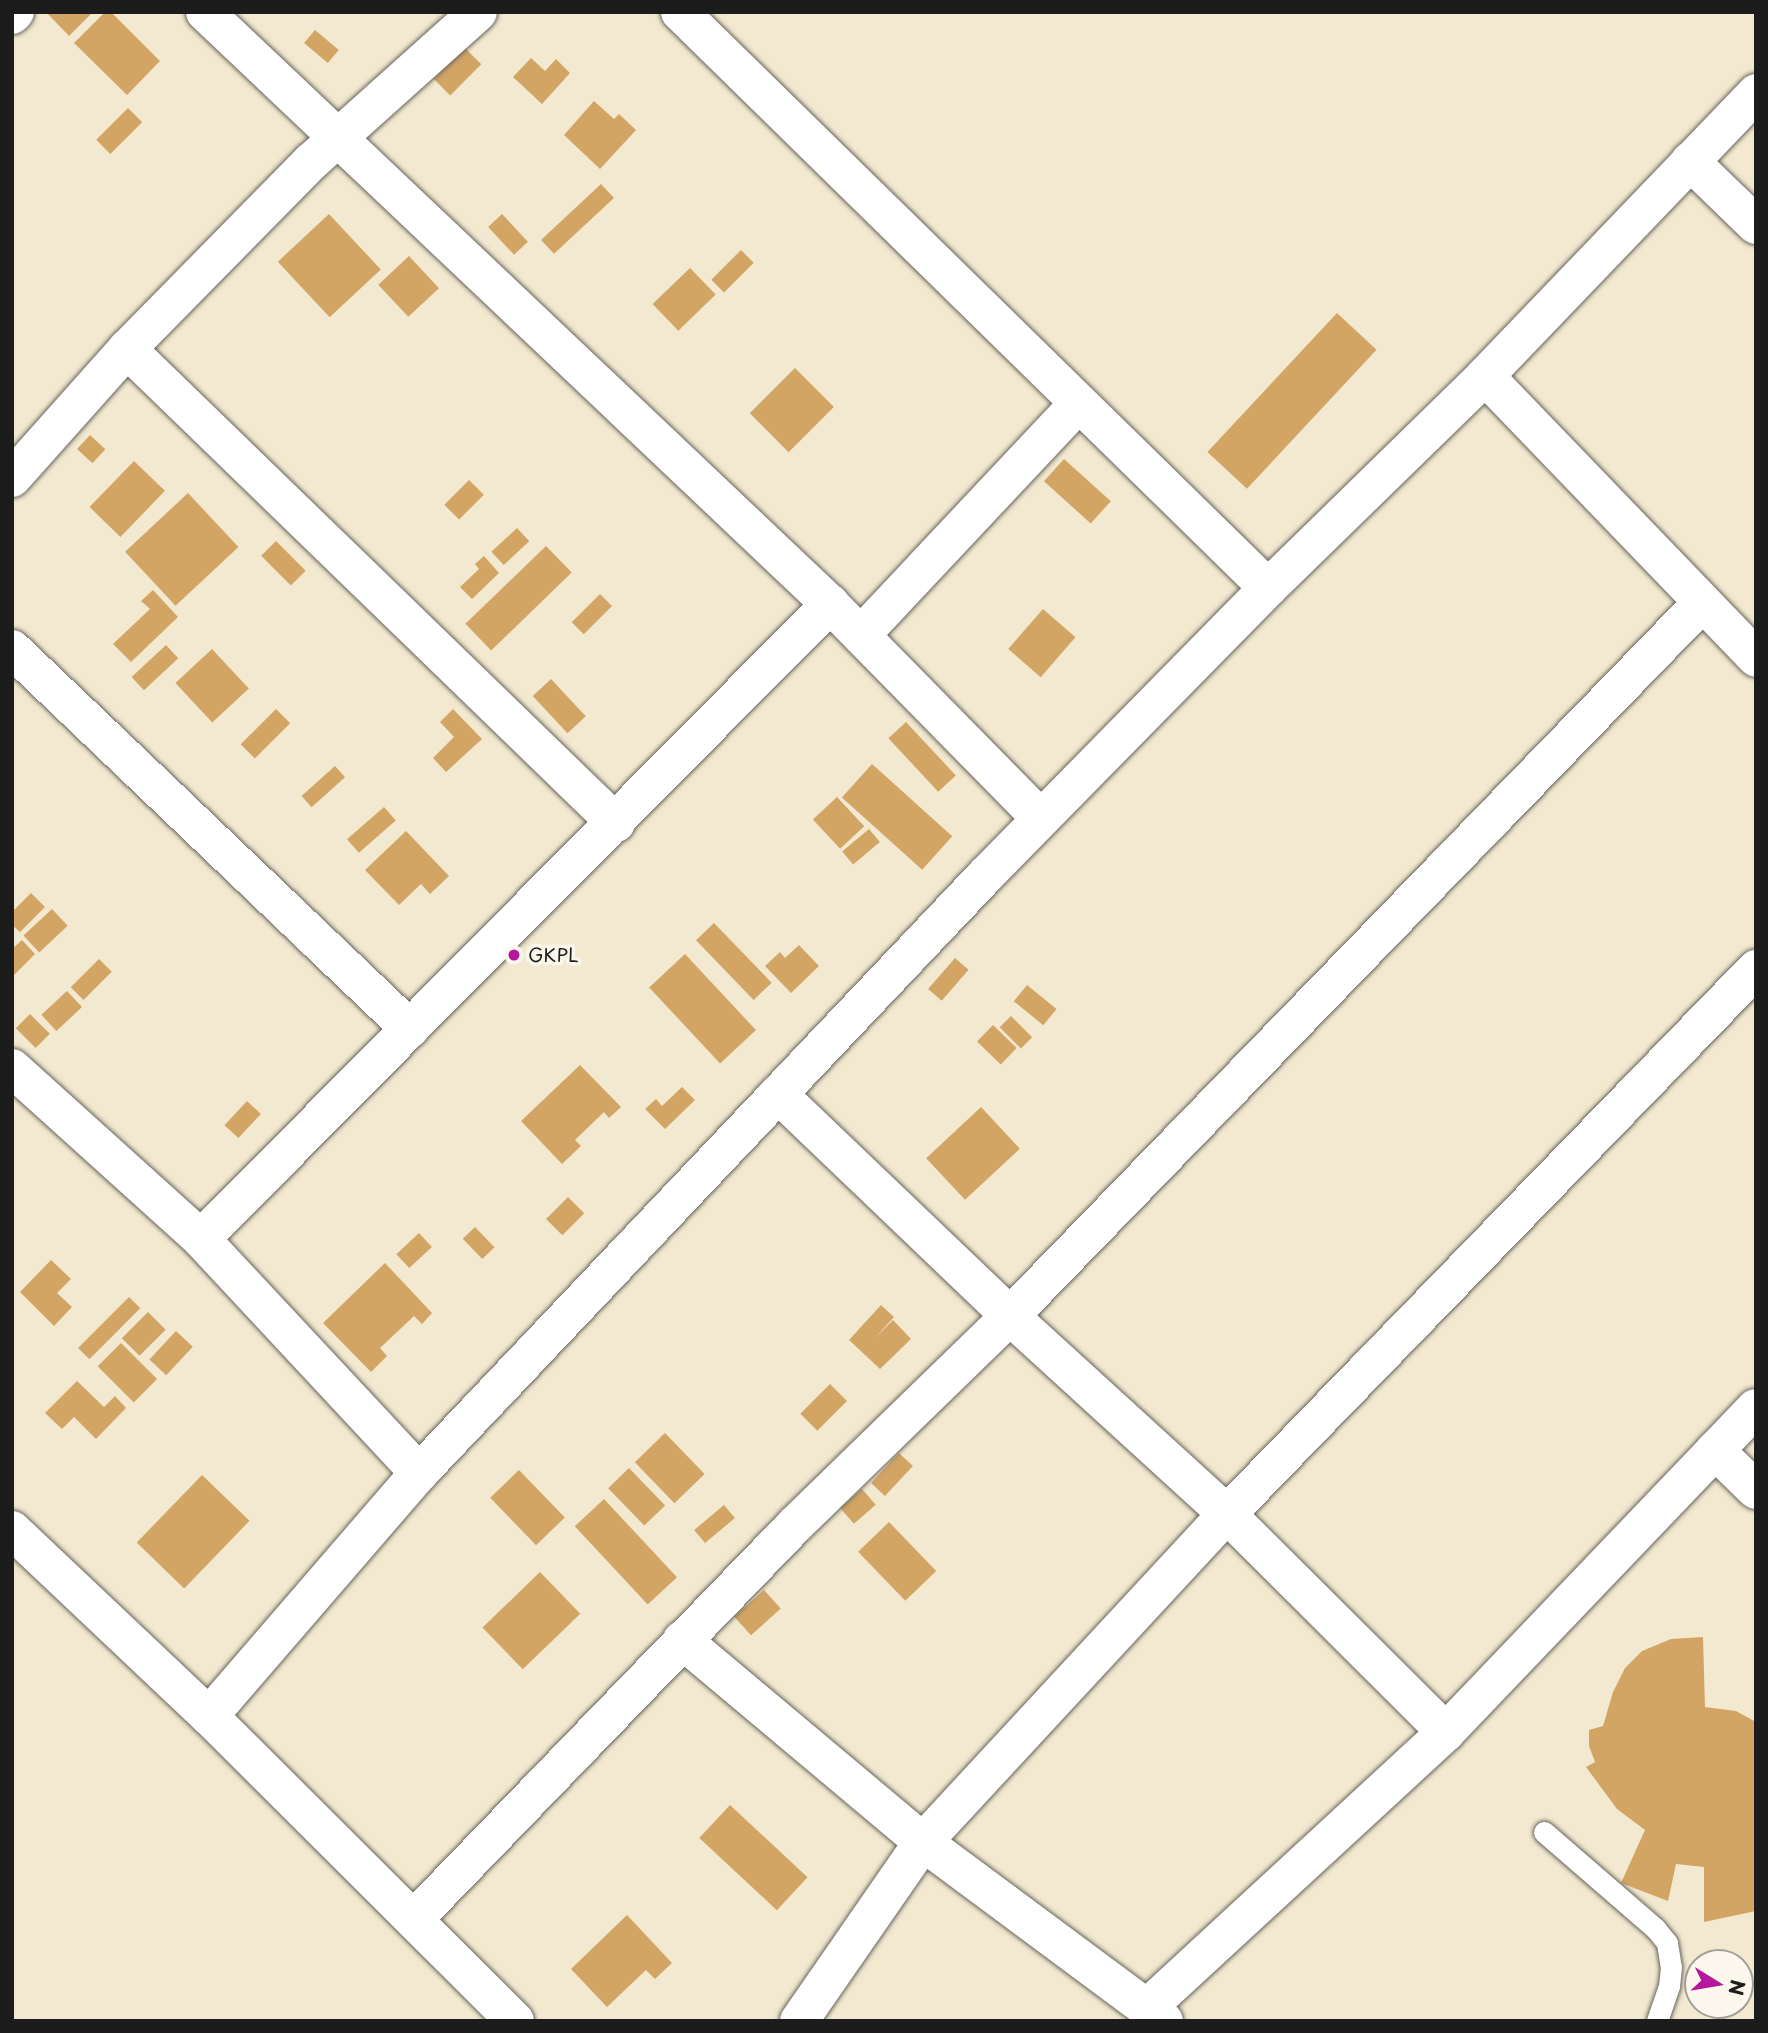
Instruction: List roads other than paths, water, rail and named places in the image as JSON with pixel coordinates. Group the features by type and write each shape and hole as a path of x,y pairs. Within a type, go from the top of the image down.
{"street":[{"path":"205,12 830,604 1040,818"},
{"path":"12,478 127,349 338,138 478,12"},
{"path":"680,12 1268,588"},
{"path":"209,1716 419,1473 1040,818 1268,588 1485,376 1756,93"},
{"path":"1690,161 1756,225"},
{"path":"127,349 615,823"},
{"path":"1485,376 1701,604 1756,658"},
{"path":"861,635 1079,403"},
{"path":"201,1239 830,604"},
{"path":"415,1918 794,1526 1010,1316 1701,604"},
{"path":"12,649 410,1030"},
{"path":"799,2021 923,1842 1227,1514 1756,969"},
{"path":"12,1068 201,1239 419,1473"},
{"path":"778,1094 1010,1316 1227,1514 1446,1732"},
{"path":"682,1640 923,1842 1156,2014 1446,1732 1756,1408"},
{"path":"1715,1450 1756,1490"},
{"path":"12,1530 209,1716 415,1918 515,2021"}],"lane":[{"path":"1544,1832 1655,1928 1667,1943 1671,1967 1670,1986 1657,2021"}],"place":[{"name":"GKPL","path":"514,955"}]}
